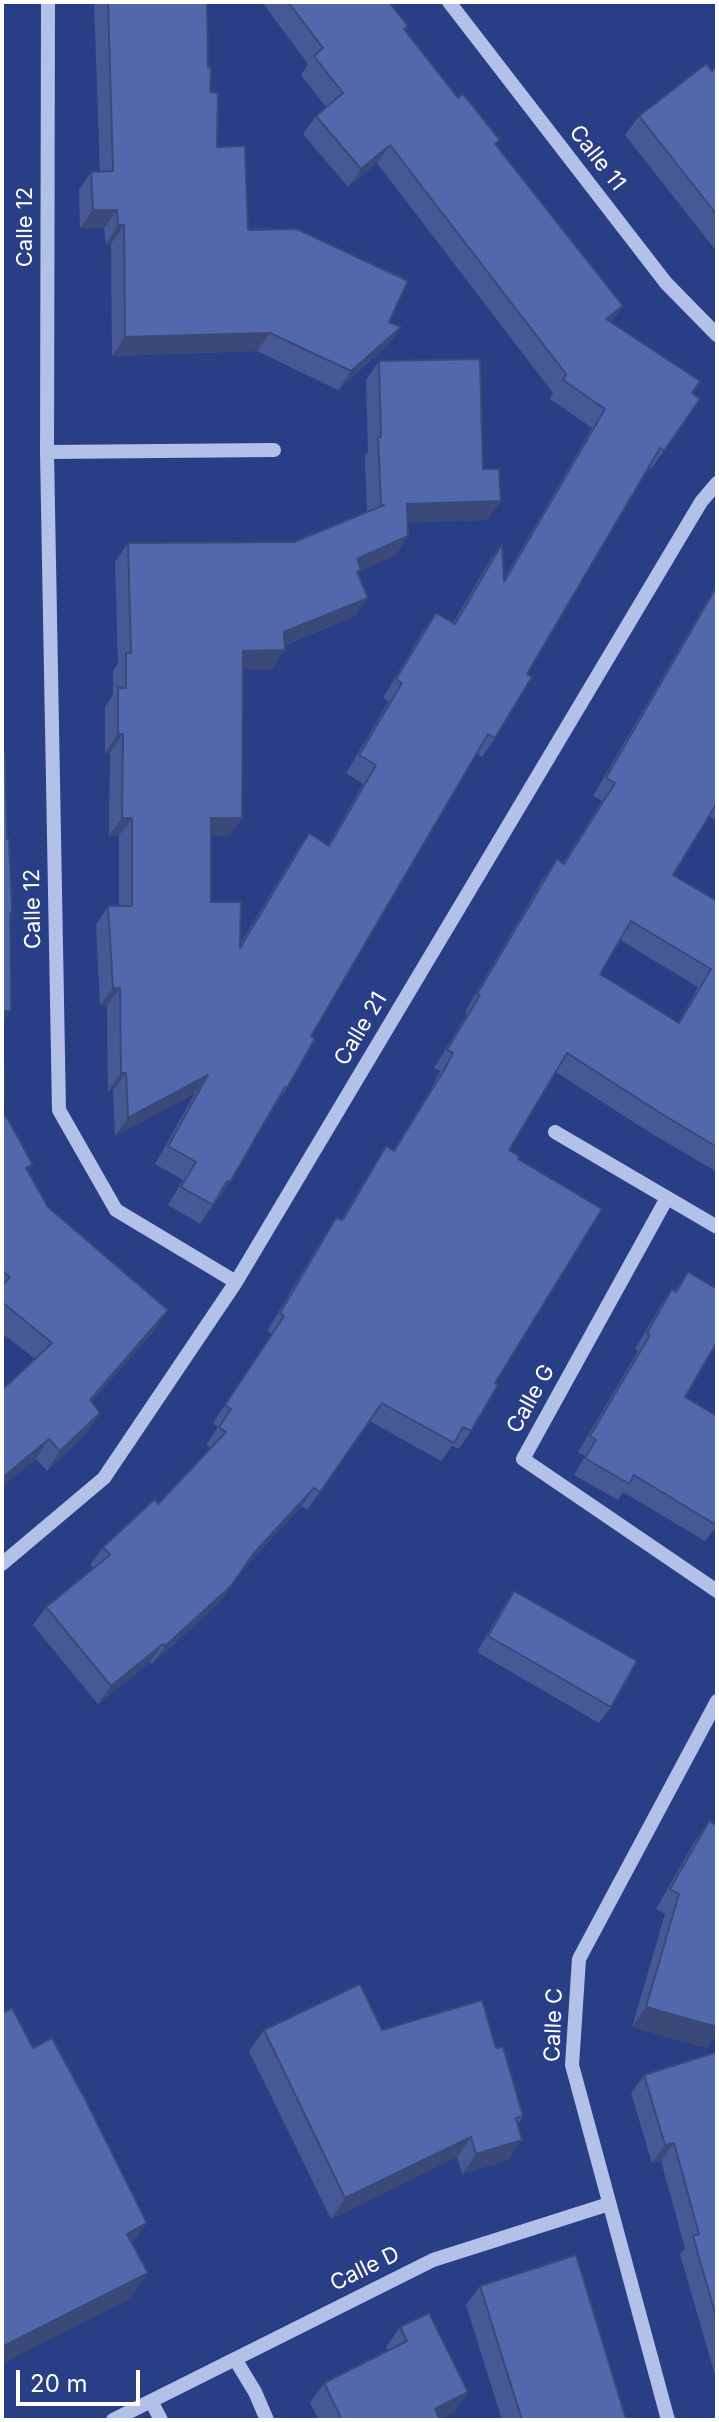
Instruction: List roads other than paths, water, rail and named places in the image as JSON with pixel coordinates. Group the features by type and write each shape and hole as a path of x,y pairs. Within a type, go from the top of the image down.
{"street":[{"name":"Calle 12","path":"48,2 47,452 59,1110 116,1210 236,1282"},
{"name":"Calle 11","path":"449,2 666,283 717,335"},
{"path":"47,452 274,450"},
{"name":"Calle 21","path":"2,1564 104,1478 236,1282 701,502 717,483"},
{"path":"555,1132 717,1227"},
{"name":"Calle G","path":"667,1198 523,1459 717,1591"},
{"name":"Calle C","path":"668,2420 572,2065 579,1959 717,1701"},
{"name":"Calle D","path":"113,2420 433,2260 609,2204"},
{"path":"235,2359 267,2420"},
{"path":"151,2401 161,2420"}]}
